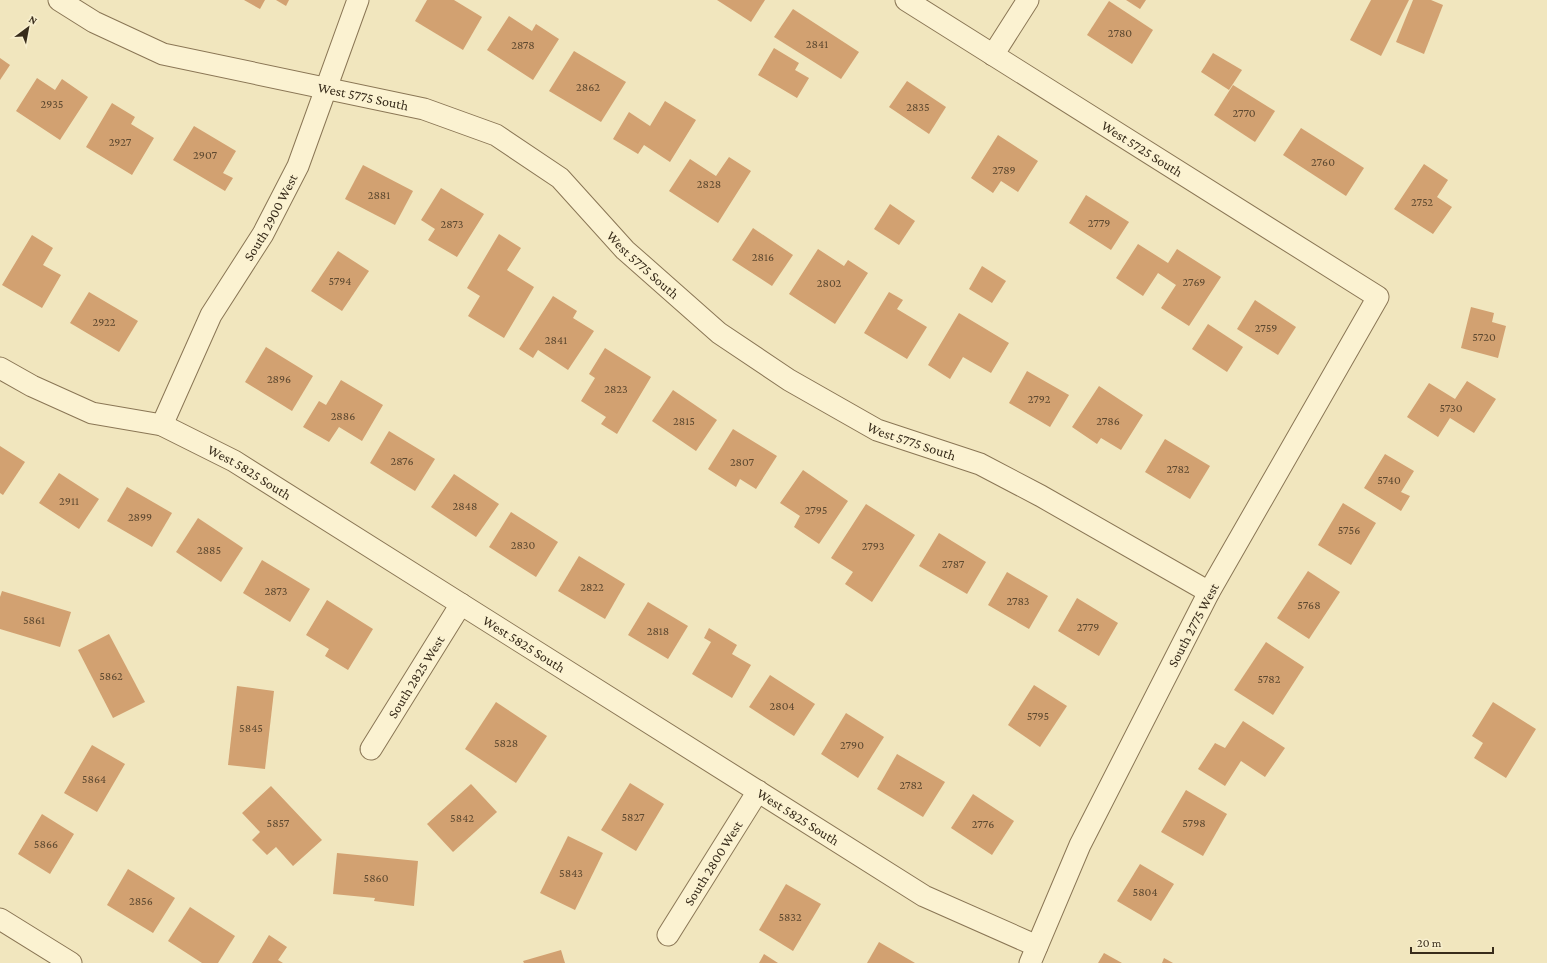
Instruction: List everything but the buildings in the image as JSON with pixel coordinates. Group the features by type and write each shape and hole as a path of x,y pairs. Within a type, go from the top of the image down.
{"street":[{"name":"West 5775 South","path":"59,0 94,22 163,54 424,109 496,135 560,178 625,250 719,333 789,380 877,430 980,464 1041,496 1210,592"},
{"name":"South 2900 West","path":"162,425 211,316 263,234 298,166 358,0"},
{"name":"West 5725 South","path":"906,0 1378,297"},
{"path":"993,55 1028,0"},
{"name":"South 2775 West","path":"1034,955 1080,845 1210,592 1378,297"},
{"name":"West 5825 South","path":"0,368 32,386 92,413 162,425 234,461 924,896 1034,955"},
{"name":"South 2825 West","path":"371,749 461,604"},
{"name":"South 2800 West","path":"668,934 758,792"},
{"path":"0,919 71,963"}]}
